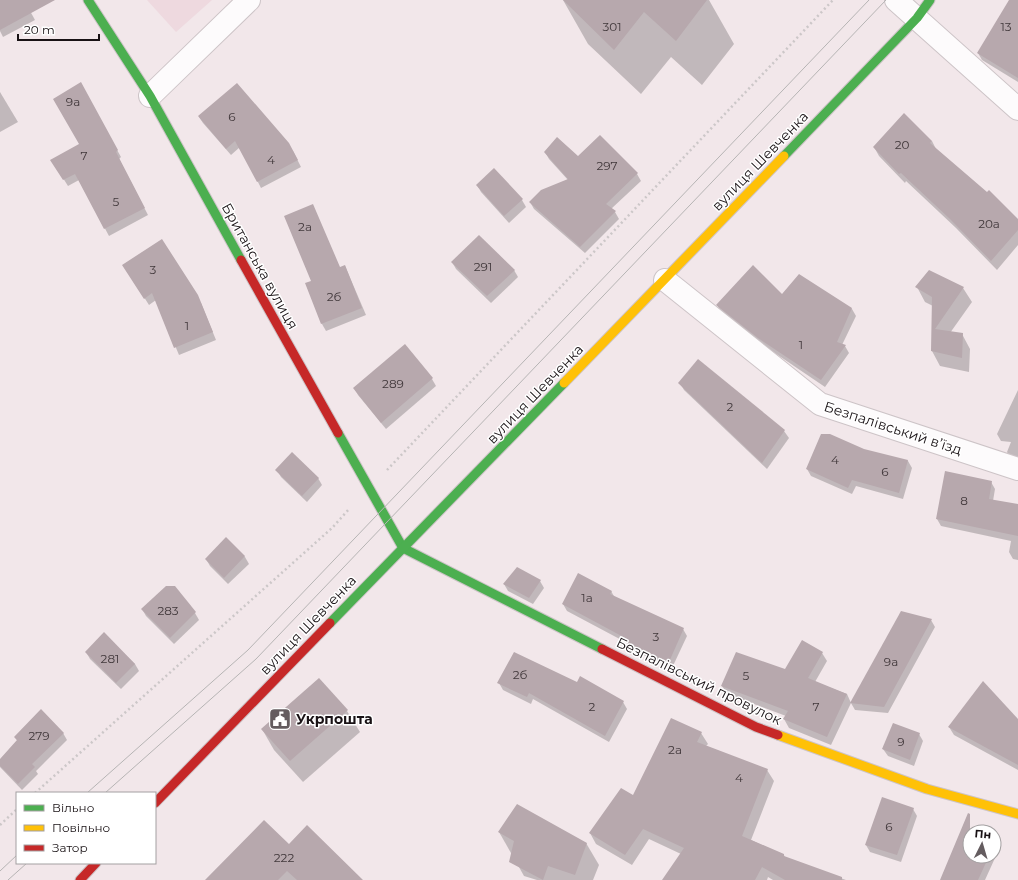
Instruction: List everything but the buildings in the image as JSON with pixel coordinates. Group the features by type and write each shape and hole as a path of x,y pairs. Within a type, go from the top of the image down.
{"street":[{"name":"Британська вулиця","path":"88,0 150,96 369,489 404,548"},
{"path":"150,96 249,0"},
{"path":"896,0 1018,109"},
{"name":"вулиця Шевченка","path":"156,802 665,280 917,18 930,0"},
{"name":"Безпалівський в’їзд","path":"665,280 820,404 1018,469"},
{"name":"Безпалівський провулок","path":"404,548 756,727 927,789 1018,814"},
{"path":"80,880 95,864"}],"path":[{"path":"36,792 332,528 833,0"},
{"path":"0,825 16,810"}],"shaded area":[{"path":"147,0 212,0 176,32"}],"tram line":[{"path":"88,792 248,650 869,0"},
{"path":"106,792 256,659 886,0"},
{"path":"0,871 16,856"},
{"path":"8,880 26,864"}],"traffic: fast":[{"path":"88,0 150,96 241,260"},
{"path":"784,156 917,18 930,0"},
{"path":"330,623 564,383"},
{"path":"338,433 403,548 602,649"}],"traffic: slow":[{"path":"564,383 784,156"},
{"path":"778,735 927,789 1018,814"}],"traffic: jam":[{"path":"241,260 338,433"},
{"path":"156,802 330,623"},
{"path":"602,649 756,727 778,735"},
{"path":"80,880 95,864"}],"place":[{"name":"Укрпошта","path":"280,719"}]}
